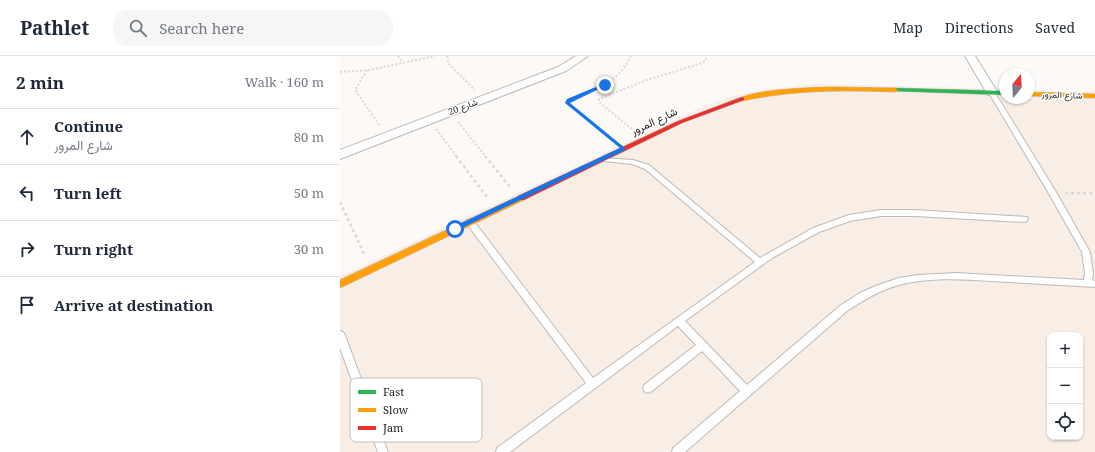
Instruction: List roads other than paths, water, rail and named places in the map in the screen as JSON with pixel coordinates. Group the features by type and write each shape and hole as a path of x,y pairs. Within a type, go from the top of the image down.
{"street":[{"name":"شارع 20","path":"340,155 562,69 583,56"},
{"path":"970,56 990,89"},
{"name":"شارع المرور","path":"732,93 773,84 815,81 990,89 999,91"},
{"name":"شارع المرور","path":"1035,86 1095,88"},
{"name":"شارع المرور","path":"340,284 702,112 765,93 832,88 990,89 999,87"},
{"name":"شارع المرور","path":"1035,94 1095,96"},
{"path":"613,142 623,149"}],"lane":[{"path":"677,452 844,308 858,298 890,283 927,276 946,276 1091,284 1086,252 990,89"},
{"path":"602,159 633,162 647,167 760,262"},
{"path":"501,452 760,262 816,230 832,223 865,215 898,212 1024,219"},
{"path":"470,222 592,384"},
{"path":"679,320 746,391"},
{"path":"340,335 356,378"},
{"path":"648,388 703,345"},
{"path":"379,442 383,452"}]}
